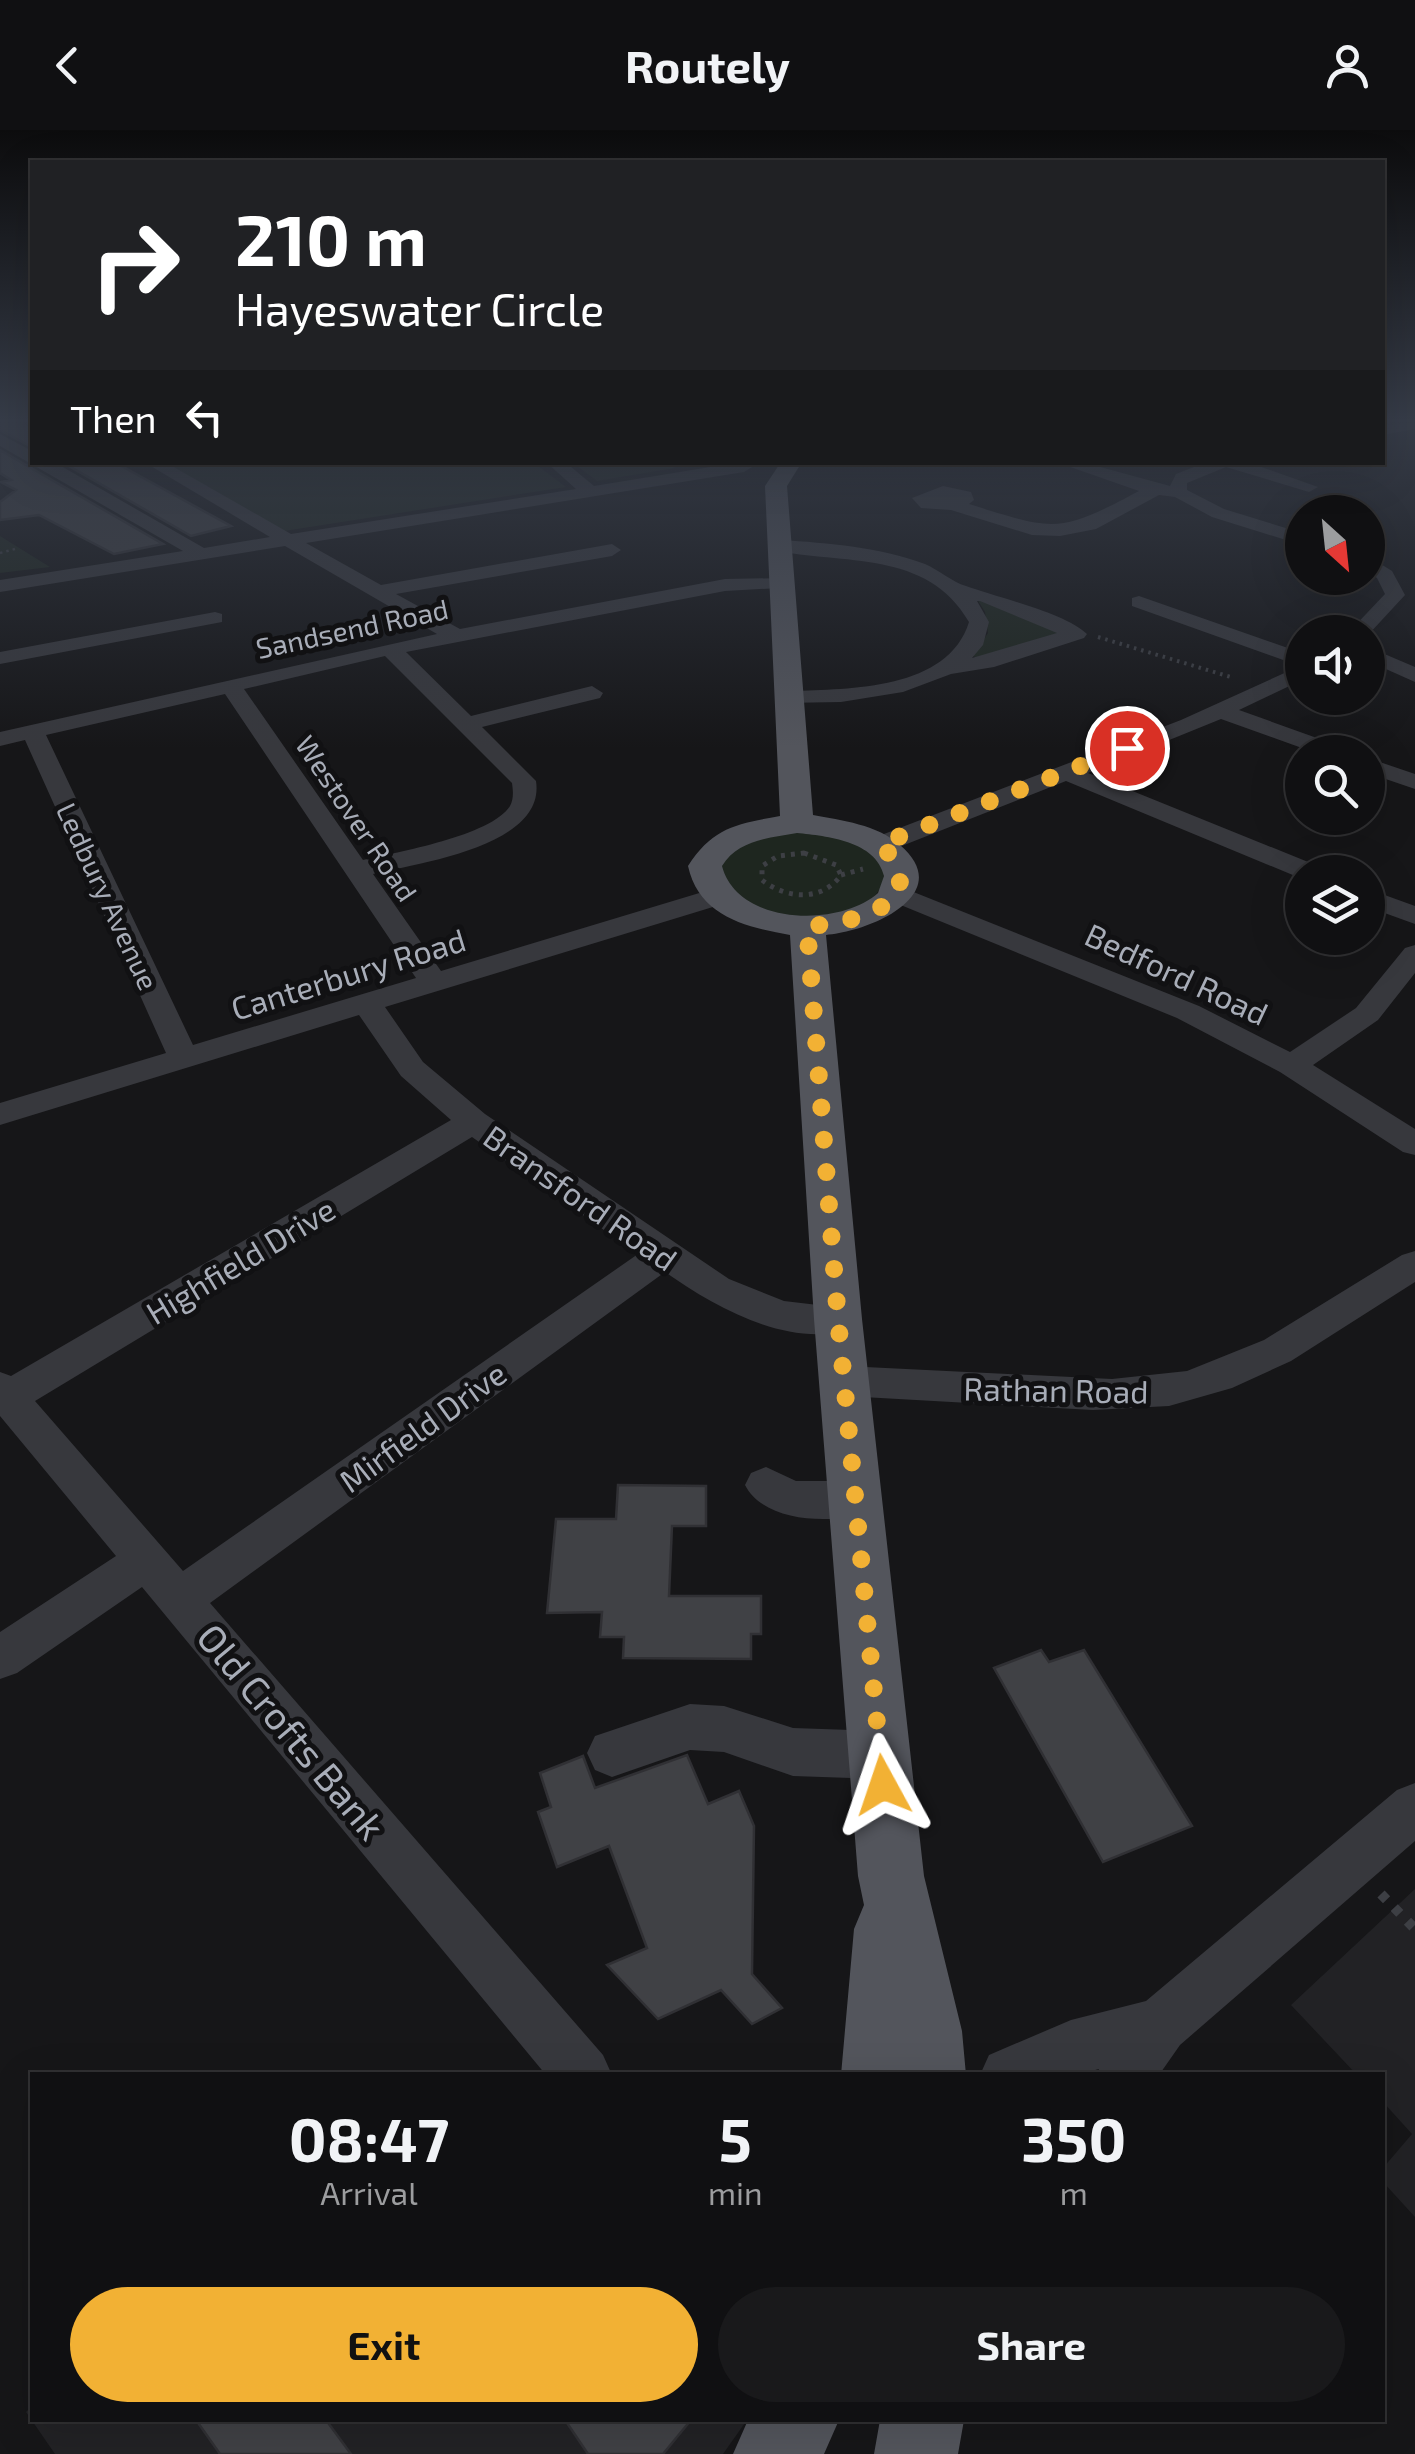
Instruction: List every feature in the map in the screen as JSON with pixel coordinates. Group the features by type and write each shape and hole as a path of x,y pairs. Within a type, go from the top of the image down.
{"main road":[{"path":"779,531 797,823"},
{"path":"797,823 855,832 880,844 895,860 901,876 896,893 886,904 860,918 807,926 757,919 716,898 705,881 704,866 712,852 746,831 797,823"},
{"path":"807,926 838,1319 891,1876 926,2031 930,2072"},
{"path":"877,2072 891,1876"},
{"path":"775,2454 796,2422"},
{"path":"916,2454 922,2422"}],"street":[{"path":"171,531 204,555"},
{"path":"268,531 456,636"},
{"path":"0,586 348,531"},
{"path":"1034,531 1046,541 1066,545 1082,542 1081,531"},
{"path":"780,546 874,556 912,567 960,591 986,596 1077,634"},
{"path":"378,591 612,550"},
{"path":"1385,565 1398,566"},
{"path":"1381,615 1405,596 1385,575"},
{"name":"Sandsend Road","path":"0,739 390,649 725,586 780,582"},
{"path":"791,698 864,694 919,680 946,668 966,654 978,634 974,608 960,591"},
{"path":"1139,602 1285,654"},
{"path":"0,658 215,618"},
{"path":"946,668 986,662 1077,634"},
{"path":"354,870 465,841 518,815 527,798 524,781 390,649"},
{"path":"1385,661 1415,675"},
{"path":"880,844 1221,711 1285,680"},
{"name":"Westover Road","path":"230,685 435,984"},
{"path":"466,724 592,693"},
{"path":"1221,711 1287,735"},
{"name":"Ledbury Avenue","path":"32,732 184,1059"},
{"path":"1385,771 1415,782"},
{"path":"1064,772 1285,862"},
{"name":"Bedford Road","path":"896,893 1137,989 1291,1066 1415,1144"},
{"name":"Canterbury Road","path":"0,1114 716,898"},
{"path":"1385,903 1415,916"},
{"path":"1291,1066 1367,1014 1415,954"},
{"name":"Bransford Road","path":"366,1004 412,1069 473,1122 716,1289 752,1307 780,1315 838,1319"},
{"name":"Highfield Drive","path":"4,1392 473,1122"},
{"name":"Mirfield Drive","path":"180,1599 664,1254"},
{"name":"Rathan Road","path":"845,1381 1105,1394 1169,1391 1216,1377 1278,1348 1338,1315 1415,1264"},
{"name":"Old Crofts Bank","path":"4,1392 580,2072"},
{"path":"766,1485 775,1494 800,1498 856,1498"},
{"path":"0,1658 146,1560"},
{"path":"612,1753 690,1727 724,1729 793,1752 880,1754"},
{"path":"1127,2072 1160,2025 1415,1808"},
{"path":"1016,2072 1071,2048 1160,2025"}],"path":[{"path":"0,553 14,550"},
{"path":"1077,634 1178,658 1266,690"},
{"path":"804,853 823,857 840,870 839,881 814,894 778,891 762,880 760,873 768,860 778,856 804,853"}],"shaded area":[{"path":"0,536 50,567 0,573"},
{"path":"977,599 1063,633 977,658 973,656 988,633 985,612"},
{"path":"812,830 858,843 884,866 883,882 876,895 850,911 817,917 780,915 734,898 718,869 735,849 759,838"},
{"path":"1415,1889 1415,2217 1385,2184 1385,2166 1412,2134 1385,2104 1385,2072 1354,2072 1291,2005"},
{"path":"33,2422 746,2422 723,2454 55,2454"}],"building":[{"path":"71,531 141,531 163,544 114,554"},
{"path":"618,1485 706,1486 706,1526 672,1526 669,1596 761,1596 761,1634 751,1634 751,1659 623,1658 624,1637 600,1637 602,1612 547,1613 556,1519 616,1519"},
{"path":"1041,1650 1049,1662 1084,1650 1192,1826 1103,1862 994,1668"},
{"path":"687,1755 708,1804 739,1791 754,1826 752,1974 782,2008 752,2024 721,1990 658,2019 607,1965 647,1948 609,1846 557,1867 538,1812 551,1807 540,1773 583,1756 595,1788"},
{"path":"197,2422 327,2422 351,2454 220,2454"},
{"path":"566,2422 689,2422 663,2454 588,2454"}],"route":[{"path":"883,1785 838,1319 807,926 829,925 870,914 896,893 901,876 895,860 880,844 1127,748"}]}
